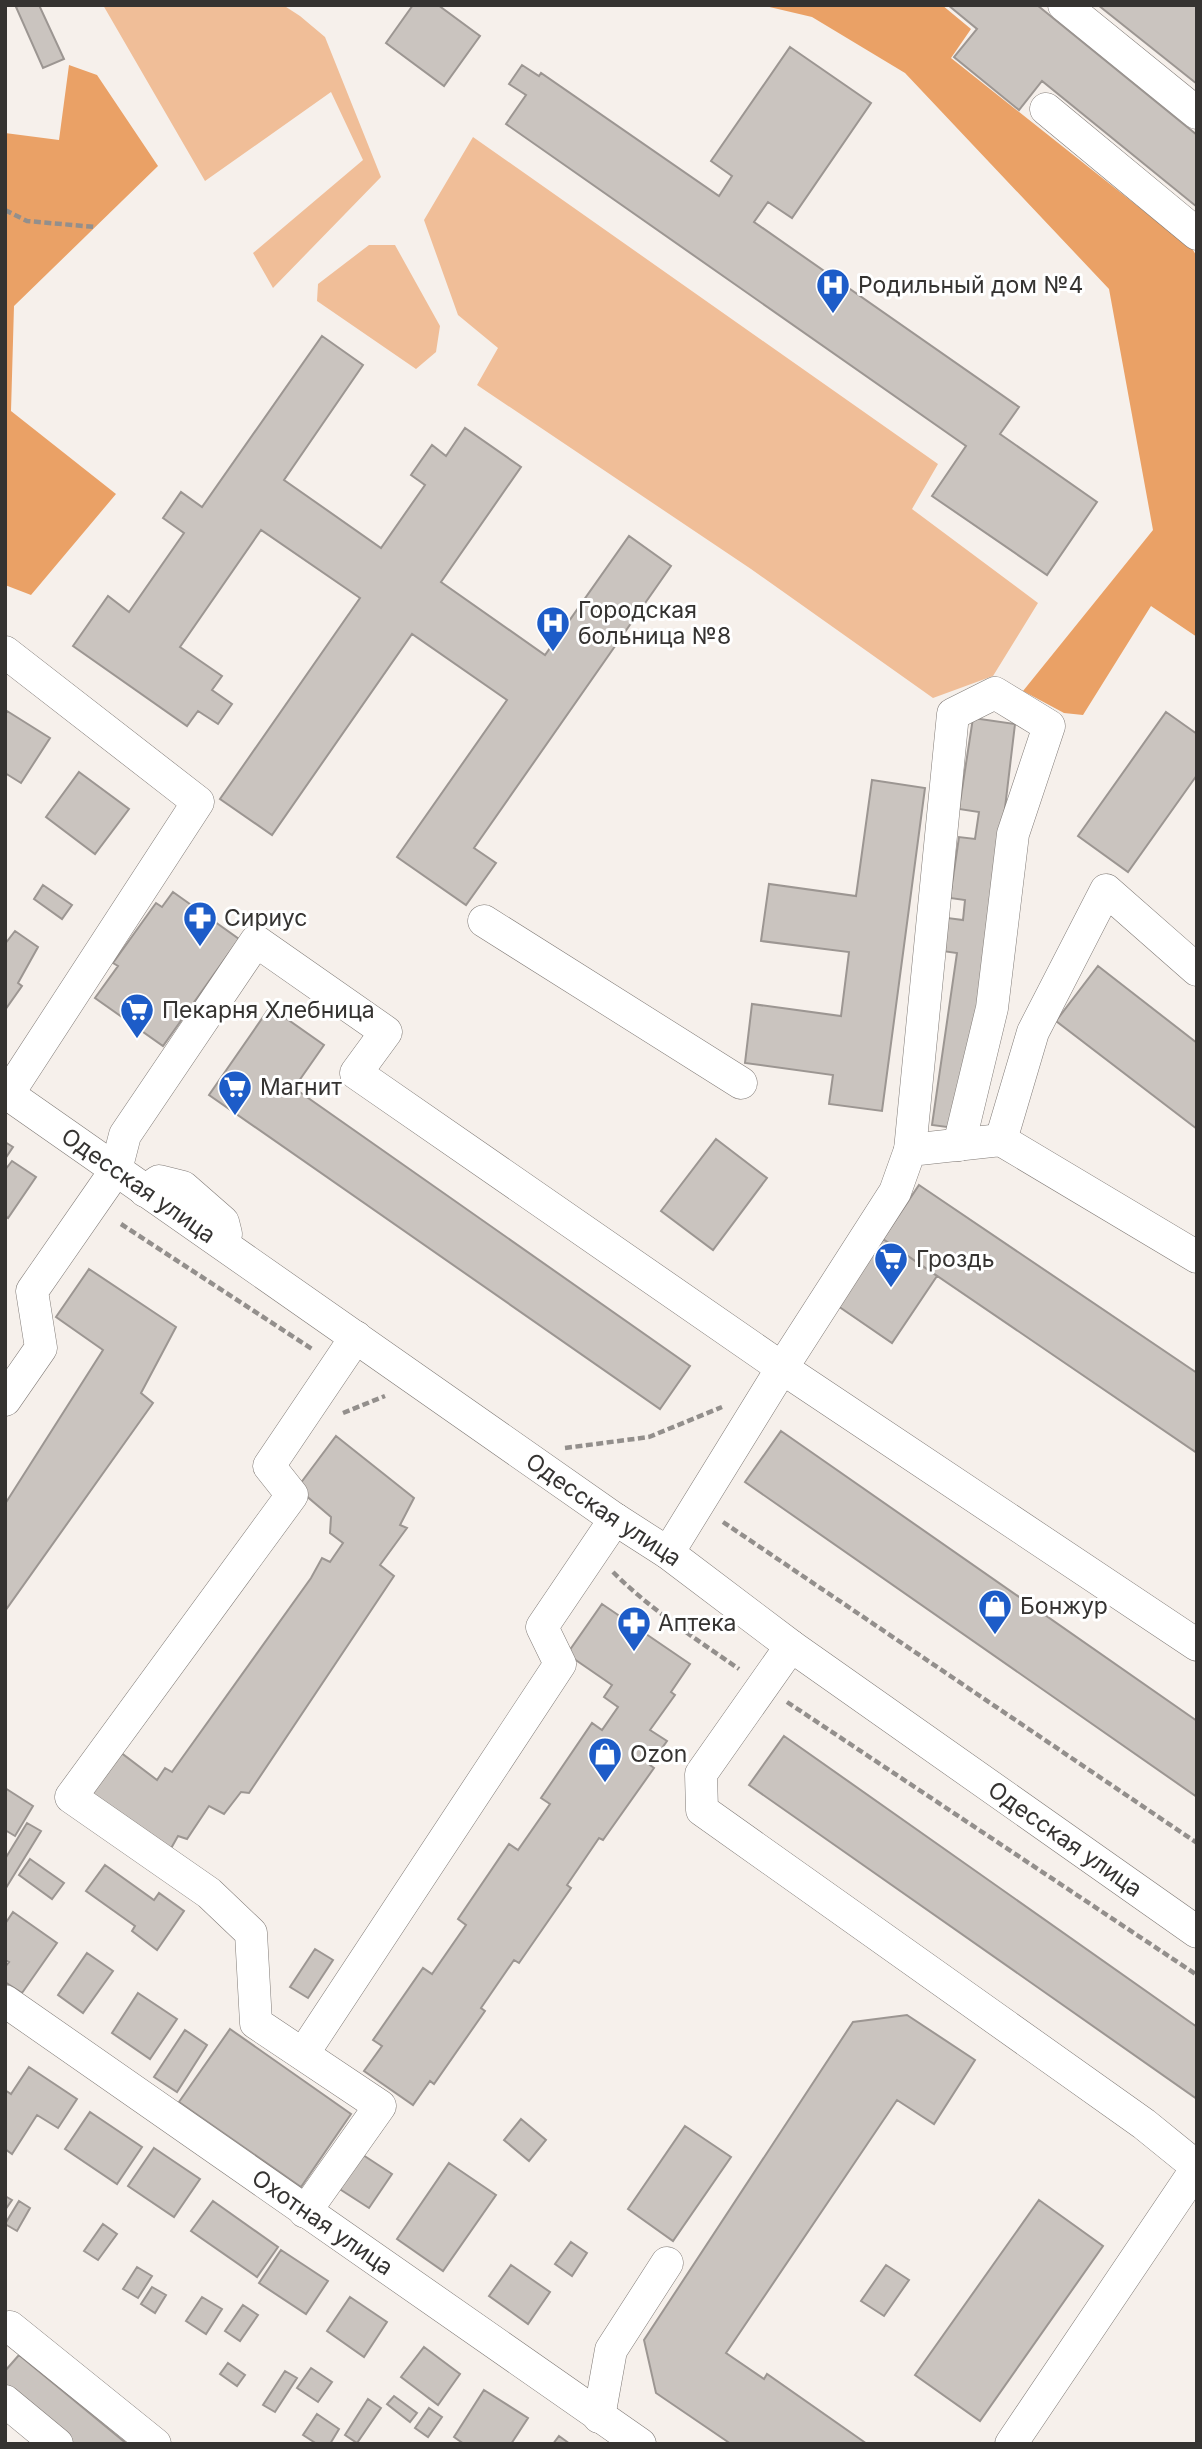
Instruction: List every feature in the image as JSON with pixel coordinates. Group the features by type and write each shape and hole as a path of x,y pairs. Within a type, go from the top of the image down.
{"street":[{"path":"1064,5 1197,113"},
{"path":"1046,109 1197,234"},
{"path":"5,652 198,802 7,1093"},
{"path":"668,1553 776,1377 895,1192 910,1150 953,715 995,693 1049,726 1013,834 992,1008 959,1145"},
{"path":"1001,1140 1033,1032 1106,890 1197,970"},
{"path":"484,921 741,1083"},
{"path":"5,1401 41,1348 32,1291 116,1170 125,1135 256,941 386,1032 356,1073 776,1377 1197,1645"},
{"name":"Одесская улица","path":"7,1093 615,1520 668,1553 791,1646 1197,1932"},
{"path":"910,1150 1001,1140 1197,1256"},
{"path":"306,2212 380,2106 256,2023 251,1933 209,1893 71,1797 292,1495 268,1465 356,1337"},
{"path":"303,2054 560,1664 542,1627 615,1520"},
{"path":"791,1646 701,1774 702,1810 1144,2124 1197,2167 1011,2444"},
{"name":"Охотная улица","path":"5,2001 640,2444"},
{"path":"599,2417 611,2350 667,2263"},
{"path":"7,2328 155,2444"},
{"path":"5,2401 57,2444"}],"path":[{"path":"5,210 27,221 95,227"},
{"path":"121,1224 396,1404"},
{"path":"575,1455 565,1448 649,1437 776,1377"},
{"path":"697,1505 1197,1843"},
{"path":"593,1552 626,1584 694,1637 1197,1975"}],"shaded area":[{"path":"103,5 283,5 325,37 381,177 273,288 253,253 363,160 331,92 205,181"},
{"path":"761,5 942,5 971,29 951,58 1193,250 1197,257 1197,637 1151,606 1083,715 1064,713 1023,691 1153,530 1109,289 905,73 812,17"},
{"path":"69,65 97,75 158,166 14,306 11,411 116,494 31,595 5,585 5,133 59,140"},
{"path":"473,137 938,464 912,509 1038,603 993,676 933,698 751,569 477,385 498,348 458,315 424,220"},
{"path":"369,245 395,245 440,326 436,352 416,369 317,301 318,284"}],"building":[{"path":"39,5 64,59 43,68 16,7"},
{"path":"413,5 438,5 480,36 444,86 386,43"},
{"path":"948,5 1037,5 1197,135 1197,207 1042,81 1019,110 954,57 977,29"},
{"path":"1098,5 1197,5 1197,84"},
{"name":"Родильный дом №4","path":"790,47 871,103 792,218 768,202 754,222 1019,407 1000,434 1097,502 1047,575 932,496 966,446 506,124 526,95 509,84 522,65 539,76 541,73 719,196 732,176 711,161"},
{"path":"322,336 363,365 284,480 381,548 425,485 411,475 432,445 446,456 465,428 521,467 441,582 545,655 629,536 671,566 474,848 496,863 466,905 397,857 507,700 412,634 272,835 220,799 360,598 261,530 180,647 222,676 212,690 232,704 218,724 198,711 187,726 73,646 108,596 129,612 184,533 163,518 181,492 202,507"},
{"path":"7,711 50,738 21,783 5,773"},
{"path":"1166,712 1197,734 1197,775 1128,872 1078,836"},
{"path":"973,718 1015,724 982,1001 954,1128 932,1125 957,953 942,951 948,918 963,920 965,900 950,898 959,837 975,839 979,812 959,809"},
{"path":"79,772 129,809 95,854 46,817"},
{"path":"872,780 925,788 882,1111 829,1104 833,1075 745,1063 752,1004 841,1016 849,952 761,941 769,884 856,896"},
{"path":"43,885 72,905 62,919 34,899"},
{"path":"173,892 239,939 163,1046 95,998 118,966 113,963 156,903 162,907"},
{"path":"15,931 38,947 18,983 22,986 5,1010 5,944"},
{"path":"1098,966 1197,1043 1197,1129 1056,1021"},
{"path":"270,1007 324,1045 294,1088 690,1366 660,1409 209,1095"},
{"path":"716,1139 767,1178 713,1250 661,1211"},
{"path":"5,1142 13,1147 5,1159"},
{"path":"12,1161 36,1177 8,1218 5,1216 5,1170"},
{"path":"919,1185 1197,1373 1197,1453 883,1239"},
{"path":"883,1239 937,1276 892,1343 838,1306"},
{"path":"89,1269 176,1327 141,1393 153,1403 5,1611 5,1504 103,1350 56,1317"},
{"path":"781,1431 1197,1721 1197,1797 745,1482"},
{"path":"336,1436 414,1498 400,1525 407,1528 380,1565 394,1576 249,1793 241,1792 224,1814 209,1806 187,1839 178,1836 165,1859 79,1797 116,1749 157,1780 165,1768 172,1772 311,1578 322,1558 330,1562 343,1543 330,1533 331,1517 297,1488"},
{"path":"602,1604 690,1664 671,1692 675,1695 650,1730 667,1741 650,1765 654,1768 603,1840 599,1838 567,1885 571,1888 519,1963 514,1960 481,2008 485,2011 434,2084 430,2081 413,2105 364,2071 382,2046 373,2040 423,1968 432,1974 466,1925 458,1919 509,1844 518,1850 550,1804 541,1798 592,1723 602,1730 618,1707 604,1697 612,1685 567,1654"},
{"path":"784,1736 1197,2027 1197,2099 749,1785"},
{"path":"5,1788 33,1806 15,1836 5,1830"},
{"path":"27,1823 41,1831 6,1888 5,1859"},
{"path":"30,1859 64,1883 52,1899 19,1875"},
{"path":"105,1865 154,1900 159,1893 184,1911 157,1950 132,1931 135,1926 86,1891"},
{"path":"13,1912 57,1943 22,1993 5,1982 5,1967 9,1962 5,1960 5,1924"},
{"path":"315,1949 333,1960 308,1998 290,1987"},
{"path":"87,1953 113,1971 83,2013 58,1995"},
{"path":"138,1993 177,2019 150,2059 112,2033"},
{"path":"907,2015 975,2060 934,2124 897,2100 726,2353 764,2379 767,2374 867,2444 731,2444 656,2393 644,2340 853,2022"},
{"path":"230,2029 351,2114 301,2187 179,2102"},
{"path":"185,2030 207,2045 177,2092 154,2077"},
{"path":"29,2067 77,2099 58,2128 37,2115 12,2154 5,2149 5,2090 11,2094"},
{"path":"90,2112 142,2147 117,2184 65,2149"},
{"path":"521,2119 546,2140 529,2161 504,2140"},
{"path":"685,2126 731,2157 673,2241 628,2209"},
{"path":"154,2148 200,2179 174,2217 128,2186"},
{"path":"360,2153 392,2174 369,2208 338,2188"},
{"path":"449,2163 496,2195 443,2271 397,2239"},
{"path":"5,2196 12,2200 5,2210"},
{"path":"1039,2200 1103,2246 980,2421 915,2375"},
{"path":"19,2201 30,2208 17,2231 5,2224"},
{"path":"213,2201 278,2247 257,2277 191,2231"},
{"path":"103,2224 117,2234 98,2260 84,2251"},
{"path":"571,2242 587,2253 572,2276 555,2264"},
{"path":"281,2250 328,2281 306,2314 259,2283"},
{"path":"511,2265 550,2292 528,2324 489,2296"},
{"path":"886,2265 909,2280 884,2316 861,2301"},
{"path":"137,2267 152,2276 138,2298 123,2289"},
{"path":"152,2287 166,2295 155,2313 141,2304"},
{"path":"202,2297 222,2309 206,2334 186,2321"},
{"path":"350,2297 387,2322 364,2357 327,2331"},
{"path":"243,2305 258,2315 240,2341 225,2331"},
{"path":"424,2347 460,2374 438,2405 401,2377"},
{"path":"19,2355 127,2444 72,2444 5,2389 5,2371"},
{"path":"228,2363 245,2375 237,2386 220,2374"},
{"path":"311,2368 332,2382 318,2402 297,2388"},
{"path":"285,2371 297,2378 275,2412 263,2405"},
{"path":"484,2390 528,2418 511,2444 464,2444 454,2437"},
{"path":"394,2396 417,2413 410,2422 387,2404"},
{"path":"368,2399 381,2408 357,2443 345,2435"},
{"path":"429,2408 442,2417 428,2437 415,2428"},
{"path":"317,2414 339,2429 330,2444 317,2444 303,2435"},
{"path":"559,2436 570,2444 553,2444"}],"place":[{"name":"Родильный дом №4","path":"833,315"},
{"name":"Городская больница №8","path":"553,653"},
{"name":"Сириус","path":"200,948"},
{"name":"Пекарня Хлебница","path":"137,1040"},
{"name":"Магнит","path":"235,1117"},
{"name":"Гроздь","path":"891,1289"},
{"name":"Бонжур","path":"995,1636"},
{"name":"Аптека","path":"634,1653"},
{"name":"Ozon","path":"605,1784"}]}
